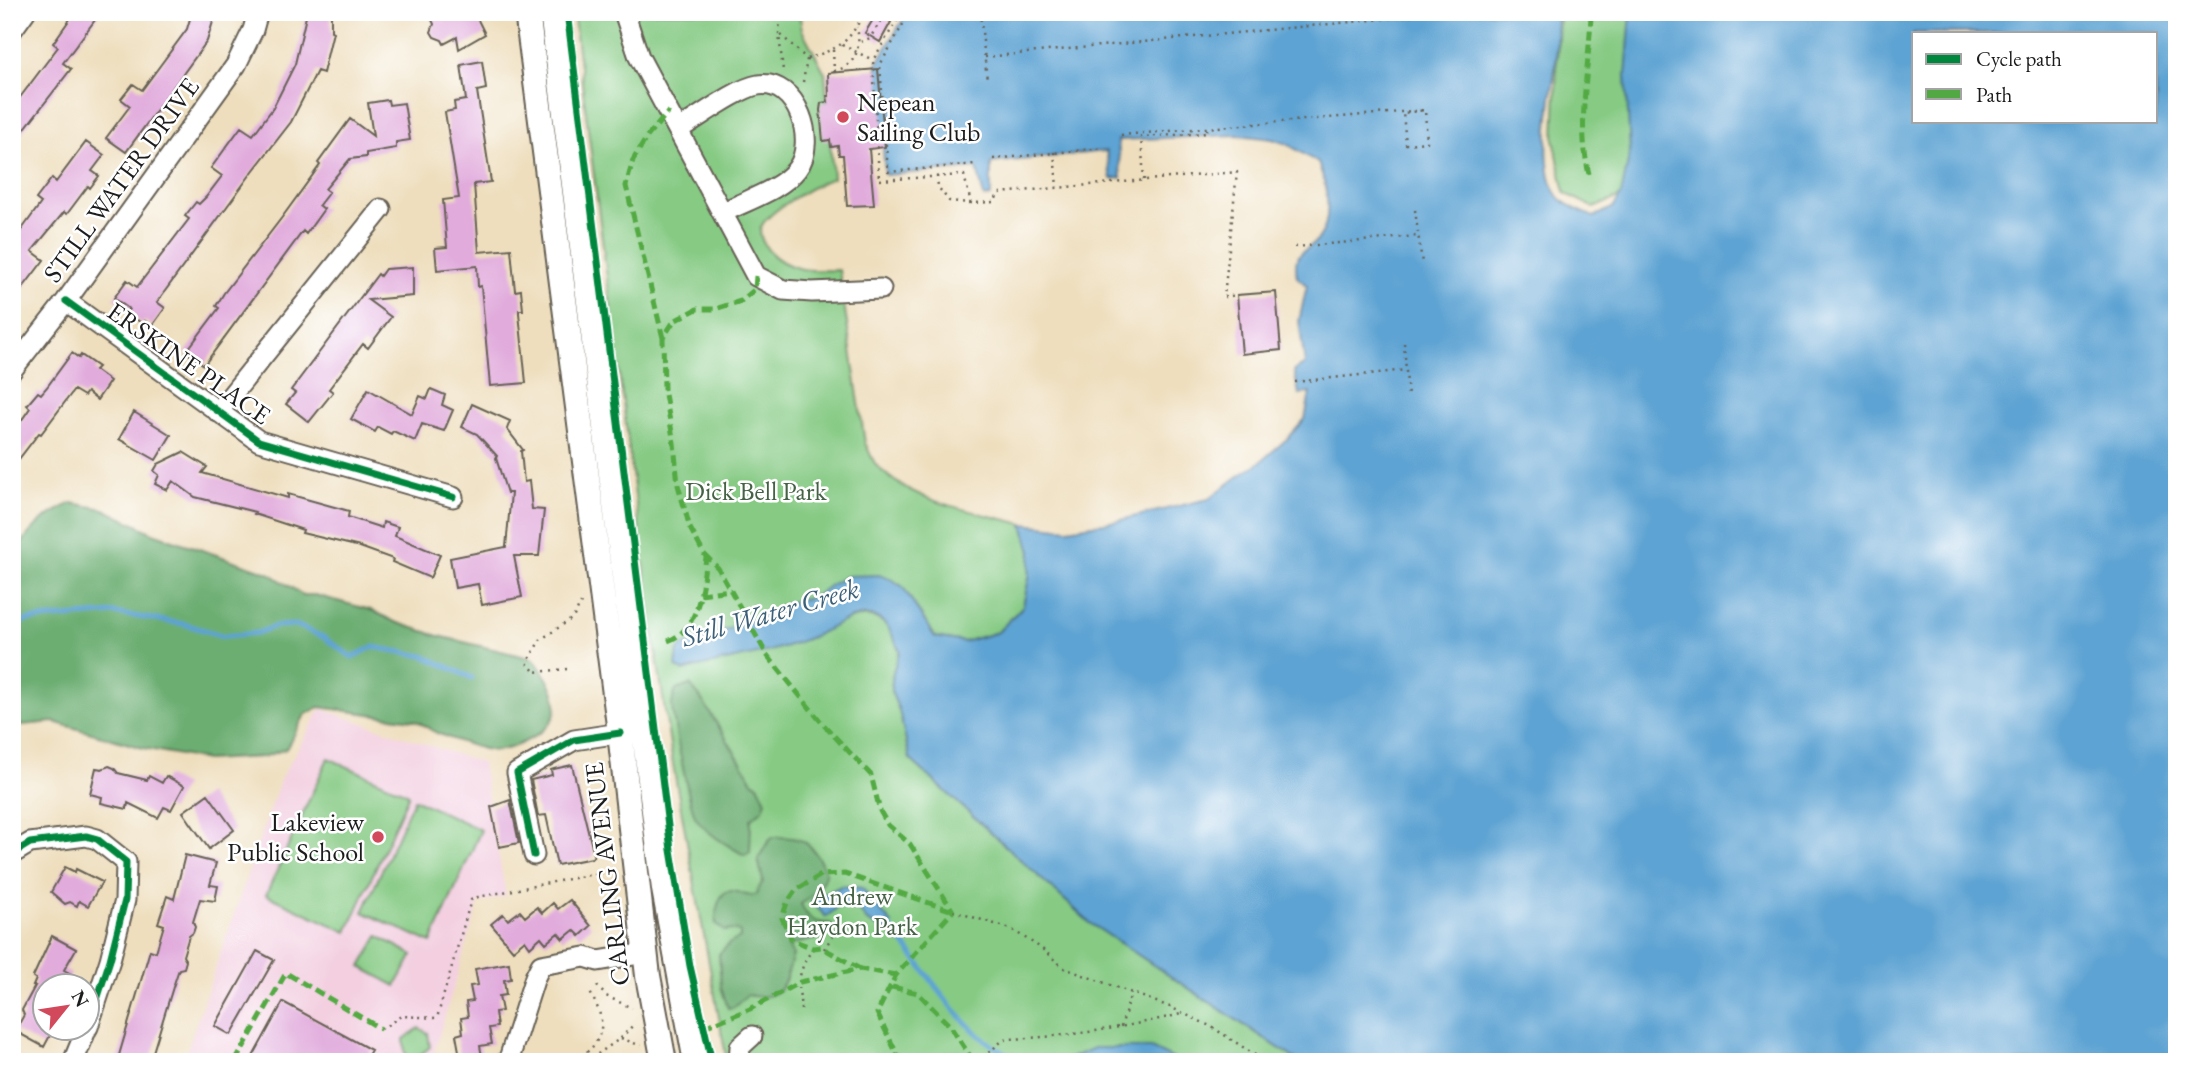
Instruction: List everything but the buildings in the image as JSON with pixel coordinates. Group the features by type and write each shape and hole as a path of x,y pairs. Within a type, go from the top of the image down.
{"main road":[{"name":"CARLING AVENUE","path":"527,12 620,733 657,1056"},
{"name":"CARLING AVENUE","path":"552,12 660,863 696,1062"}],"street":[{"path":"12,30 25,12"},
{"name":"STILL WATER DRIVE","path":"12,370 66,301 236,65 253,30 258,12"},
{"path":"624,12 639,57 756,276 783,290 833,292 881,289"},
{"path":"679,130 745,89 758,85 778,88 791,99 804,125 805,148 799,167 779,184 723,212"},
{"path":"218,412 380,209"},
{"name":"ERSKINE PLACE","path":"66,301 259,441 453,497"},
{"path":"534,855 517,774 573,740 620,733"},
{"path":"12,854 30,843 86,836 97,839 127,862 125,900 102,984"},
{"path":"508,1062 541,965 585,957 598,961 646,953"},
{"path":"739,1062 740,1047 752,1036"},
{"path":"73,1062 81,1042"}],"path":[{"path":"777,12 780,17 783,75 778,88"},
{"path":"807,59 841,45 853,34 864,12"},
{"path":"888,172 880,65 909,12"},
{"path":"980,12 987,80"},
{"path":"860,43 870,38 885,14"},
{"path":"901,14 873,61 879,180 964,174 971,203"},
{"path":"985,57 1414,16"},
{"path":"833,50 834,72 844,69 858,51 860,43 857,27"},
{"path":"779,34 807,59"},
{"path":"841,45 851,51 858,51 873,61"},
{"path":"803,82 807,59"},
{"path":"1425,110 1427,142 1406,144 1403,113 1425,110"},
{"path":"1121,135 1425,110"},
{"path":"1143,180 1141,137 1207,133 1207,129"},
{"path":"993,159 1102,148"},
{"path":"1054,152 1057,188"},
{"path":"878,173 975,164"},
{"path":"937,176 938,187 950,201 971,203 994,202 999,193 1237,172 1224,297 1237,295"},
{"path":"1415,210 1422,263"},
{"path":"1295,247 1417,236"},
{"path":"1404,343 1408,398"},
{"path":"1295,382 1406,370"},
{"path":"567,668 535,672 527,663 540,640 573,618 581,603"},
{"path":"381,1029 401,1016 437,1018 471,900 624,868"},
{"path":"953,911 1011,929 1041,948 1064,968 1183,1013 1212,1027 1266,1062"},
{"path":"824,949 843,920"},
{"path":"801,1010 800,967 813,948"},
{"path":"597,986 615,1001 642,1009"},
{"path":"578,1062 596,1043 602,1027 600,1009 589,990"},
{"path":"1121,1028 1131,993"},
{"path":"978,1062 1002,1041 1059,1037 1121,1028 1183,1013"},
{"path":"586,1062 621,1038 638,1020"},
{"path":"621,1038 657,1056"}],"shaded area":[{"name":"Lakeview Public School","path":"321,709 482,763 506,896 479,903 431,1062 183,1062 281,778"}],"green space":[{"path":"573,12 799,12 802,30 825,73 833,178 804,192 770,216 760,231 762,239 776,258 793,267 839,270 865,443 878,467 893,480 927,498 1023,524 1031,552 1023,606 998,632 964,642 935,637 903,587 891,579 816,635 842,622 862,617 871,617 888,627 900,652 893,672 891,691 899,710 910,759 1090,923 1300,1062 727,1062 673,765 648,598"},
{"path":"1559,12 1641,12 1629,193 1594,208 1565,193 1554,140"},
{"path":"72,503 104,509 153,533 269,573 303,595 315,595 371,610 395,622 439,636 534,659 549,681 556,702 556,712 543,730 526,741 494,751 456,740 413,720 319,707 305,715 286,749 263,757 206,760 143,748 54,722 12,726 12,558 37,525 52,513"},
{"path":"690,685 753,781 759,786 766,801 763,809 751,819 750,852 744,855 712,834 696,818 693,811 672,706 676,690"},
{"path":"328,758 409,794 347,932 266,895"},
{"path":"414,799 481,830 431,943 363,912"},
{"path":"773,837 794,838 812,848 826,872 819,890 801,904 812,919 830,923 833,927 826,936 788,946 793,955 784,982 775,993 759,997 747,995 734,1007 728,1008 721,987 719,954 740,938 740,933 735,930 724,931 716,924 718,903 727,891 755,895 763,881 758,859"},
{"path":"378,936 413,955 396,986 361,967"},
{"path":"419,1028 428,1033 430,1047 415,1059 409,1059 405,1053 404,1039"}],"water":[{"path":"907,12 1557,12 1556,61 1548,129 1548,166 1551,181 1560,198 1594,217 1614,207 1621,195 1630,152 1626,76 1631,12 2177,12 2177,1062 1300,1062 1090,923 910,759 899,710 891,691 893,672 900,651 880,619 860,616 782,647 683,671 676,667 678,651 683,646 770,613 787,603 814,597 847,576 879,575 903,587 935,637 964,642 998,632 1023,606 1031,552 1023,524 1068,529 1116,521 1208,499 1259,463 1305,419 1310,393 1299,394 1294,371 1305,364 1299,321 1307,285 1297,277 1296,261 1324,230 1327,200 1318,163 1287,144 1272,139 1238,135 1118,140 1121,178 1111,179 1106,151 991,163 991,196 984,198 977,168 885,175 877,64"},
{"path":"841,886 862,888 892,924 887,932 867,921 858,909 839,906 826,917 811,901"},
{"path":"1094,1048 1151,1048 1180,1062 1066,1062"}],"waterway":[{"name":"Still Water Creek","path":"12,626 28,620 114,613 184,624 224,636 296,625 323,637 352,657 373,647 424,656 472,678"},
{"path":"887,924 963,1020 1000,1051 1023,1062"}],"marked path":[{"path":"780,17 785,12"},
{"path":"1589,174 1585,154 1584,114 1591,12"},
{"path":"663,338 626,186 633,160 647,137 669,111"},
{"path":"756,276 755,289 741,301 715,309 697,309 674,321 663,338 664,389 674,443 678,485 690,528 704,554 718,568 767,655 822,723 871,775 880,811 888,825 910,844 953,911"},
{"path":"668,641 687,627 698,606 706,557"},
{"path":"700,594 731,590"},
{"path":"860,969 821,947 813,948 792,940 782,918 787,903 796,890 821,875 845,874 953,911"},
{"path":"901,1062 877,1013 896,975 953,911"},
{"path":"704,1027 750,1009 800,982 860,969 896,975"},
{"path":"235,1062 286,973 381,1029"},
{"path":"892,987 918,993 950,1026 974,1062"}],"cycle path":[{"path":"567,12 671,850 690,966 712,1062"},
{"path":"66,301 259,441 453,497"},
{"path":"534,855 517,773 574,740 620,733"},
{"path":"12,854 30,843 86,836 97,839 126,862 125,900 102,984"}],"place":[{"name":"Nepean Sailing Club","path":"843,117"},
{"name":"Lakeview Public School","path":"378,837"}],"park label":[{"name":"Dick Bell Park","path":"756,491"},
{"name":"Andrew Haydon Park","path":"852,911"}]}
